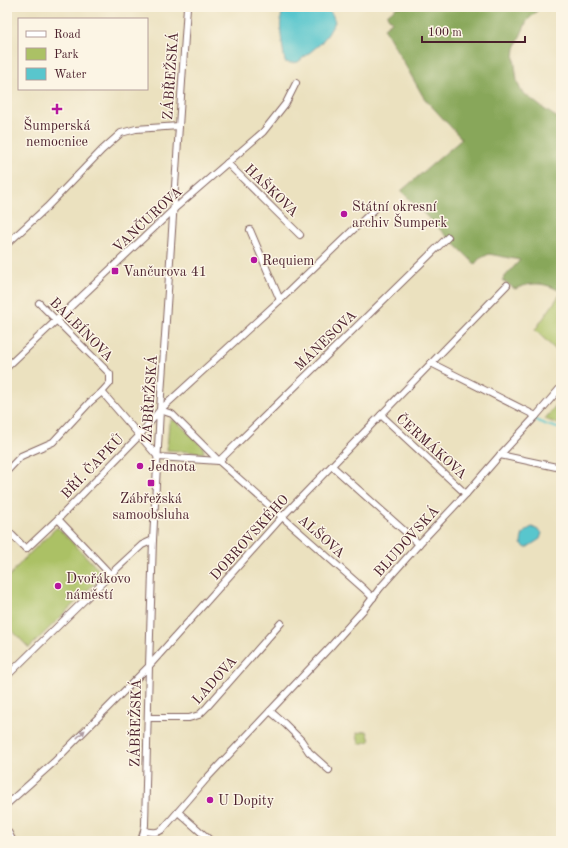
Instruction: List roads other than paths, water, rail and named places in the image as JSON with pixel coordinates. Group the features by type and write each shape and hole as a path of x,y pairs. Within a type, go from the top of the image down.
{"street":[{"name":"ZÁBŘEŽSKÁ","path":"141,841 144,831 148,718 148,666 160,410 187,7"},
{"name":"VANČUROVA","path":"7,367 173,210 263,132 286,103 296,83"},
{"path":"7,244 47,207 102,150 121,133 136,129 179,126"},
{"name":"HAŠKOVA","path":"227,163 300,234"},
{"name":"BŘÍ. ČAPKŮ","path":"7,530 26,549 58,519 139,436 160,410 280,300 378,206"},
{"path":"250,230 280,300"},
{"name":"MÁNESOVA","path":"219,461 448,237"},
{"name":"DOBROVSKÉHO","path":"7,804 54,762 148,666 282,517 507,285"},
{"name":"BALBÍNOVA","path":"7,471 21,456 53,442 110,383 110,374 39,303"},
{"path":"431,363 536,416"},
{"name":"BLUDOVSKÁ","path":"144,831 161,831 208,778 331,646 419,544 466,494 561,387"},
{"path":"102,392 158,457 219,461"},
{"name":"ALŠOVA","path":"160,410 172,414 219,461 364,589 372,598"},
{"name":"ČERMÁKOVA","path":"381,415 466,494"},
{"path":"500,455 561,468"},
{"path":"332,466 419,544"},
{"path":"58,519 110,574"},
{"path":"7,676 110,574 142,545 153,540"},
{"name":"LADOVA","path":"148,718 181,719 199,715 280,623"},
{"path":"270,711 301,740 309,752 328,770"},
{"path":"178,812 211,841"},
{"path":"7,833 11,841"}],"water":[{"path":"310,9 323,9 331,13 335,22 328,34 320,44 298,62 285,62 281,31 282,13"},
{"path":"532,527 542,533 540,539 526,548 521,544 522,537 525,532"}],"waterway":[{"path":"534,419 544,424 561,429"}],"place":[{"name":"Šumperská nemocnice","path":"57,109"},
{"name":"Státní okresní archiv Šumperk","path":"344,214"},
{"name":"Requiem","path":"254,260"},
{"name":"Vančurova 41","path":"115,271"},
{"name":"Jednota","path":"140,466"},
{"name":"Zábřežská samoobsluha","path":"151,483"},
{"name":"Dvořákovo náměstí","path":"58,586"},
{"name":"U Dopity","path":"210,800"}]}
